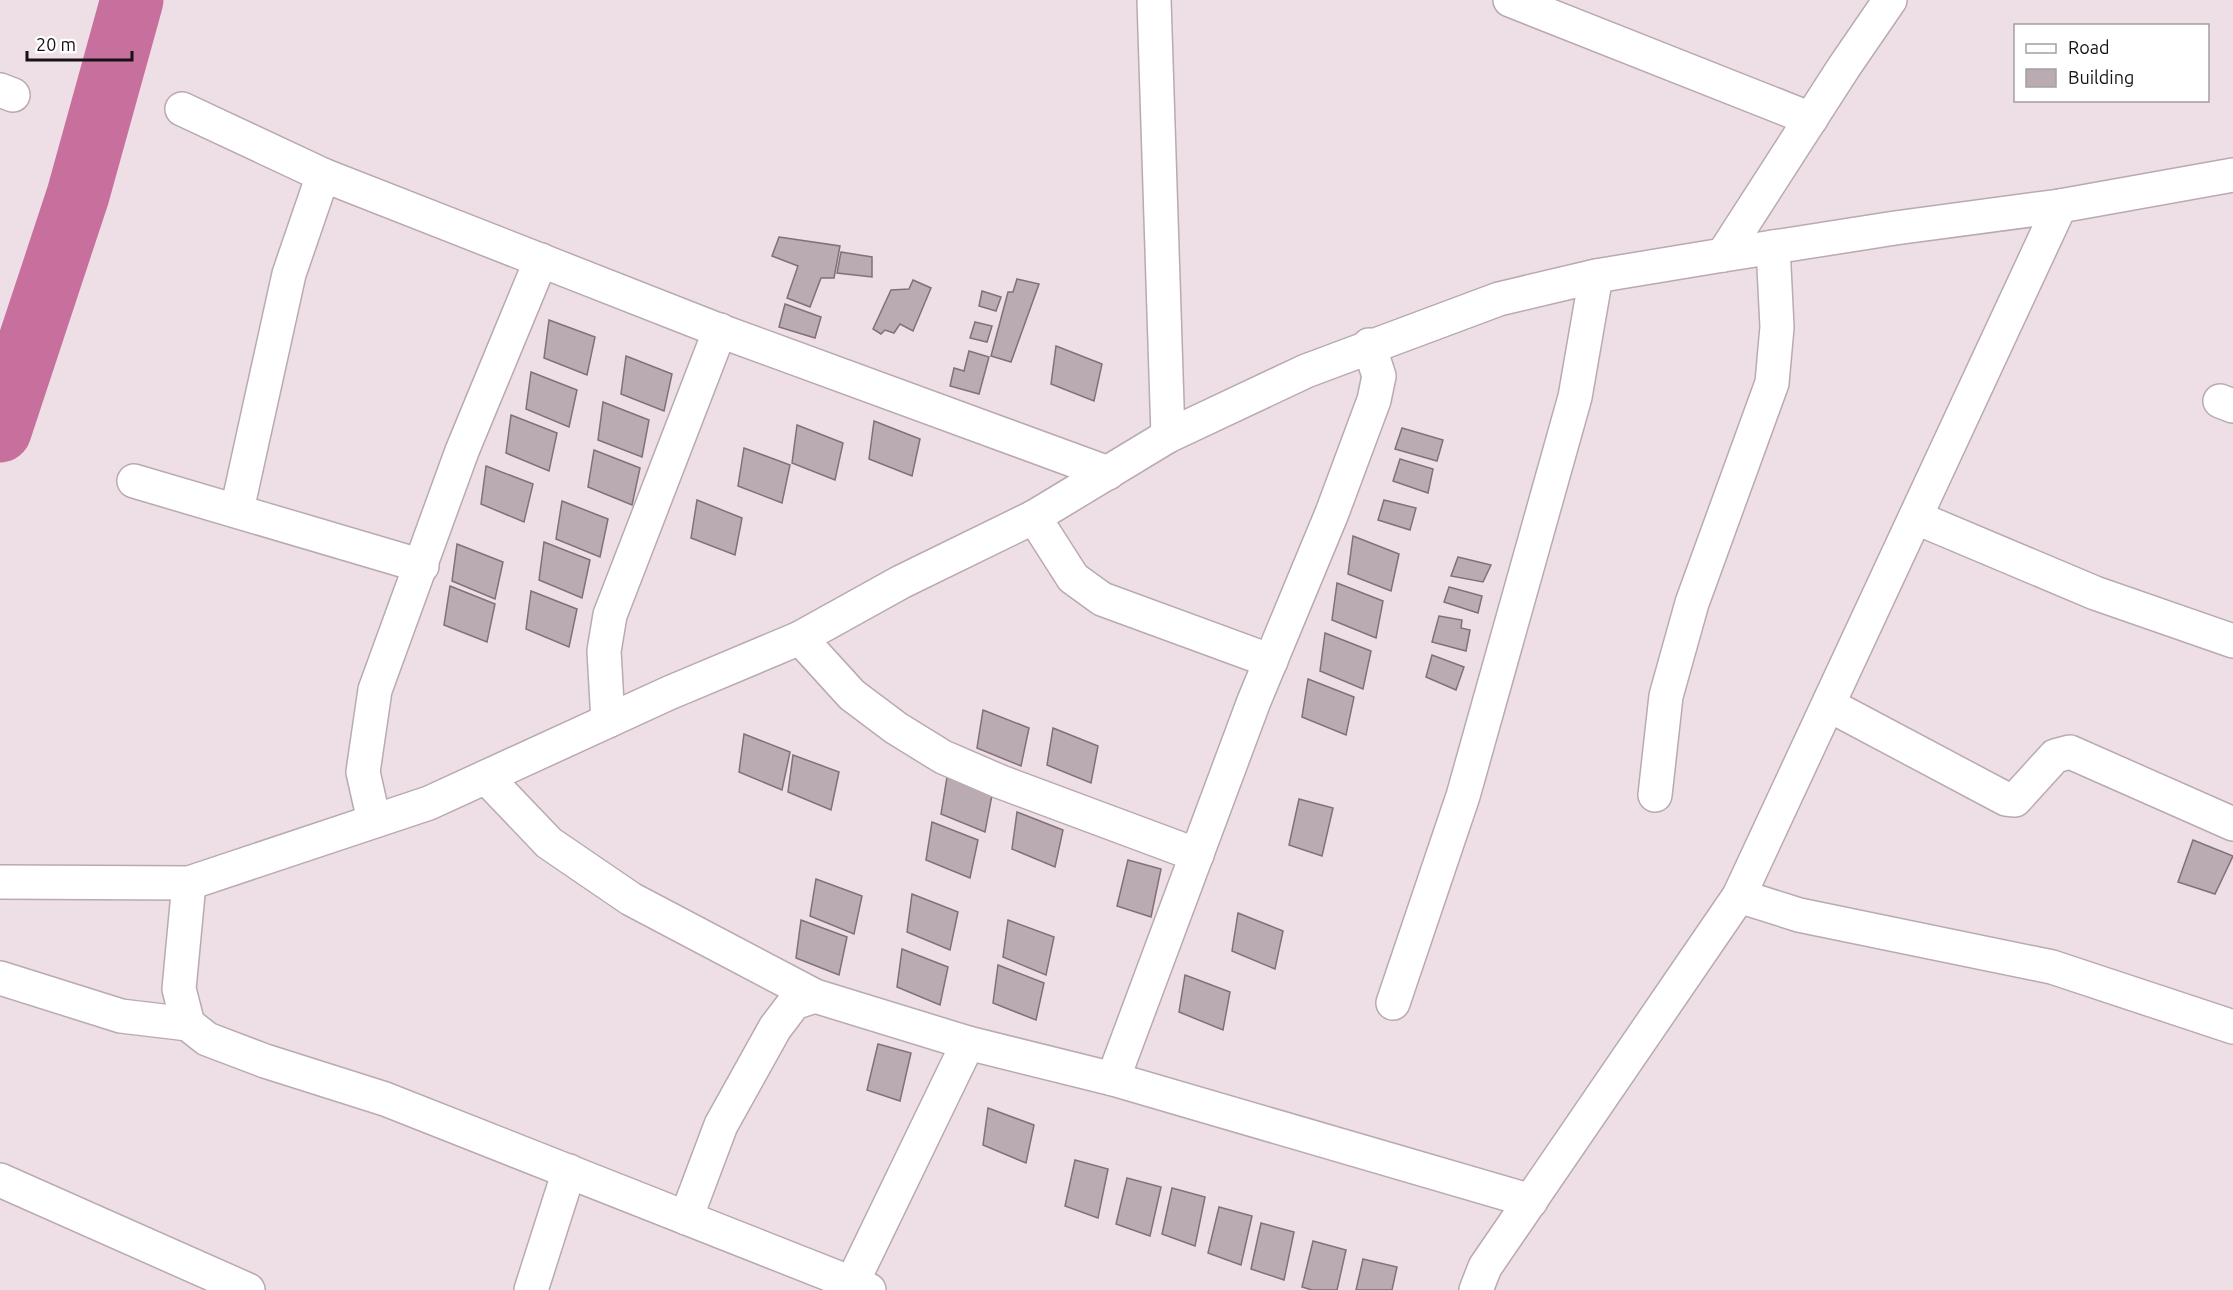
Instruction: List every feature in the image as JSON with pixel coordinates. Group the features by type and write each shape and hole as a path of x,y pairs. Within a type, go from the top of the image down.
{"street":[{"path":"1154,0 1168,436"},
{"path":"1510,0 1811,119"},
{"path":"1723,255 1890,0"},
{"path":"182,109 323,175 720,330 1108,473"},
{"path":"237,510 289,274 323,175"},
{"path":"0,882 189,883 429,803 608,721 800,638 901,582 1034,517 1168,436 1306,371 1369,345 1499,299 1596,276 1773,247 2060,206 2233,175"},
{"path":"1476,1290 1485,1267 1739,896 1917,518 2060,206"},
{"path":"1655,795 1666,696 1692,603 1772,383 1777,327 1773,247"},
{"path":"374,821 363,772 375,690 462,451 541,260"},
{"path":"1393,1003 1463,796 1575,396 1596,276"},
{"path":"608,721 604,651 610,615 720,330"},
{"path":"1113,1079 1270,661 1332,513 1374,400 1378,376 1369,345"},
{"path":"134,481 422,566"},
{"path":"1034,517 1073,578 1102,599 1270,661"},
{"path":"1917,518 2094,593 2233,641"},
{"path":"800,638 852,695 896,728 943,757 1001,782 1197,855"},
{"path":"1829,705 2006,799 2015,800 2055,756 2070,752 2233,824"},
{"path":"486,777 549,843 631,899 815,996 968,1043 1113,1079 1531,1201"},
{"path":"188,1024 179,989 189,883"},
{"path":"1739,896 1799,915 2052,967 2233,1027"},
{"path":"0,978 121,1016 188,1024 207,1039 385,1099 861,1286 968,1043"},
{"path":"686,1218 721,1125 775,1028 794,1004 815,996"},
{"path":"531,1290 568,1171"},
{"path":"0,1180 248,1290"}],"building":[{"path":"779,237 840,246 834,278 821,278 810,307 787,298 798,266 772,256"},
{"path":"841,252 872,257 872,277 837,273"},
{"path":"1017,279 1039,284 1011,362 991,356 1008,292 1013,292"},
{"path":"913,280 931,288 913,331 900,324 894,333 885,330 881,334 873,329 891,290 909,289"},
{"path":"982,291 1001,297 996,311 979,306"},
{"path":"785,304 821,317 815,338 779,327"},
{"path":"549,320 595,337 587,375 544,358"},
{"path":"975,322 992,326 987,342 970,338"},
{"path":"1056,346 1102,364 1094,401 1051,384"},
{"path":"969,351 989,357 979,394 950,386 954,368 964,371"},
{"path":"626,356 672,374 664,411 621,394"},
{"path":"531,372 577,390 569,427 526,409"},
{"path":"603,402 649,420 642,457 598,440"},
{"path":"511,415 557,433 549,471 506,453"},
{"path":"874,421 920,439 912,476 869,459"},
{"path":"797,425 843,443 835,480 792,463"},
{"path":"1402,428 1443,440 1437,461 1395,449"},
{"path":"744,448 790,465 782,503 738,486"},
{"path":"594,450 640,468 632,505 588,487"},
{"path":"1400,459 1433,469 1428,493 1393,481"},
{"path":"486,466 533,484 524,522 481,504"},
{"path":"697,500 742,518 735,555 691,538"},
{"path":"1384,500 1416,508 1410,530 1378,520"},
{"path":"562,501 608,519 600,557 556,539"},
{"path":"1353,536 1399,554 1391,591 1348,574"},
{"path":"544,542 590,560 582,598 539,580"},
{"path":"457,544 503,562 495,599 452,581"},
{"path":"1458,557 1491,565 1483,582 1451,576"},
{"path":"1337,583 1383,601 1376,638 1332,620"},
{"path":"450,586 495,604 487,642 444,625"},
{"path":"1449,587 1482,596 1478,613 1444,602"},
{"path":"531,591 577,609 569,647 526,629"},
{"path":"1439,616 1462,620 1461,628 1470,630 1466,651 1432,642"},
{"path":"1325,633 1371,651 1363,689 1320,671"},
{"path":"1432,655 1464,667 1456,690 1426,677"},
{"path":"1308,679 1354,697 1346,735 1302,717"},
{"path":"983,710 1029,728 1021,766 977,748"},
{"path":"1053,728 1098,746 1091,783 1047,765"},
{"path":"744,734 790,752 782,790 739,772"},
{"path":"793,755 839,772 831,810 788,792"},
{"path":"947,777 992,795 985,832 941,814"},
{"path":"1299,799 1333,808 1322,856 1289,845"},
{"path":"1017,812 1063,830 1055,867 1012,849"},
{"path":"932,822 978,840 970,878 926,860"},
{"path":"2193,840 2233,856 2215,894 2178,882"},
{"path":"1128,860 1161,869 1151,917 1117,906"},
{"path":"816,879 862,896 854,934 810,916"},
{"path":"912,894 958,912 950,950 907,932"},
{"path":"1238,913 1283,931 1275,969 1232,951"},
{"path":"801,920 847,937 839,975 796,958"},
{"path":"1008,920 1054,937 1046,975 1003,957"},
{"path":"902,949 948,967 940,1005 897,987"},
{"path":"998,965 1044,983 1036,1020 993,1003"},
{"path":"1185,975 1230,992 1223,1030 1179,1012"},
{"path":"878,1044 911,1053 900,1101 867,1090"},
{"path":"988,1108 1034,1125 1026,1163 983,1145"},
{"path":"1075,1160 1108,1169 1098,1218 1065,1206"},
{"path":"1127,1178 1161,1187 1150,1236 1116,1224"},
{"path":"1172,1188 1205,1197 1195,1246 1162,1234"},
{"path":"1219,1207 1252,1216 1241,1265 1208,1253"},
{"path":"1261,1223 1294,1232 1284,1280 1251,1269"},
{"path":"1313,1241 1346,1250 1337,1290 1312,1290 1302,1287"},
{"path":"1363,1259 1397,1267 1392,1290 1356,1290"}],"waterway":[{"path":"0,431 78,195 132,0"}]}
